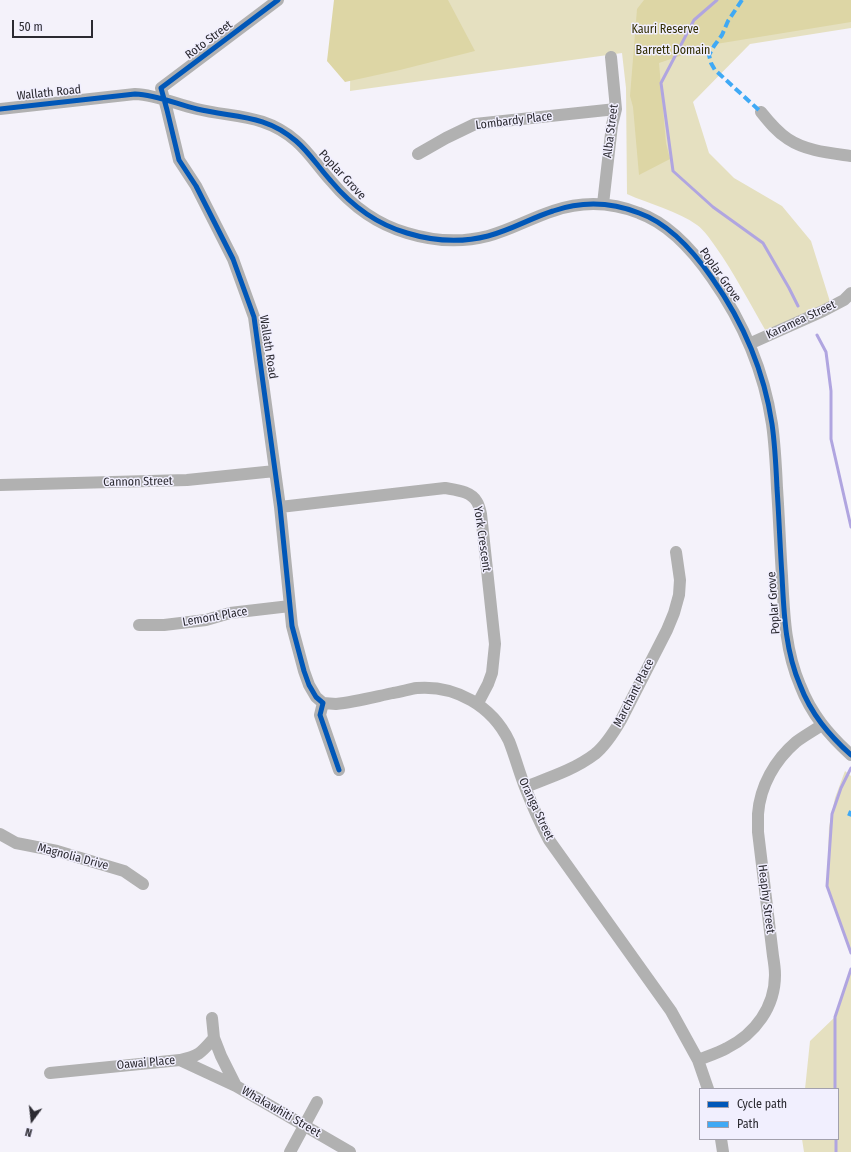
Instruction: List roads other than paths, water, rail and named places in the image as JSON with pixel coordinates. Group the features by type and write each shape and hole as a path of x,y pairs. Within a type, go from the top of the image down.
{"street":[{"name":"Roto Street","path":"164,100 161,88 278,0"},
{"name":"Alba Street","path":"603,204 612,125 616,109 611,57"},
{"name":"Wallath Road","path":"0,109 135,94 149,95 164,100 179,160 196,186 234,260 254,317 280,507 292,626 309,685 316,697 323,702"},
{"name":"Poplar Grove","path":"164,100 198,110 253,119 273,125 287,133 299,143 352,204 393,229 423,238 440,240 471,239 503,232 552,211 570,206 587,204 603,204 621,207 640,213 667,228 678,238 691,251 722,292 735,314 749,344 763,382 772,425 786,636 794,670 807,700 822,725 838,744 851,755"},
{"name":"Lombardy Place","path":"418,154 475,124 616,109"},
{"path":"761,112 773,126 788,139 805,147 822,152 851,156"},
{"name":"Karamea Street","path":"749,344 823,311 844,300 851,293"},
{"name":"Cannon Street","path":"0,485 187,480 275,471"},
{"name":"York Crescent","path":"280,507 445,488 461,490 477,501 481,514 495,644 492,673 478,703"},
{"name":"Marchant Place","path":"525,787 582,762 596,754 614,733 667,630 674,613 679,595 680,580 676,552"},
{"name":"Lemont Place","path":"139,625 164,625 206,620 230,613 290,606"},
{"name":"Oranga Street","path":"323,702 336,704 417,688 435,688 448,690 463,695 478,703 489,713 509,741 525,787 538,819 549,840 671,1011 698,1060 708,1088"},
{"path":"323,702 320,715 339,770"},
{"name":"Heaphy Street","path":"698,1060 727,1049 740,1040 761,1020 768,1007 773,992 775,976 758,832 758,813 767,779 775,766 785,753 797,742 822,725"},
{"name":"Magnolia Drive","path":"0,834 16,843 57,851 124,871 143,884"},
{"name":"Whakawhiti Street","path":"212,1018 214,1038 236,1086 350,1152"},
{"path":"180,1060 195,1056 204,1050 214,1038"},
{"name":"Oawai Place","path":"50,1073 180,1060 236,1086"},
{"path":"290,1152 317,1102"},
{"path":"721,1140 723,1152"}],"waterway":[{"path":"717,0 694,20 661,83 673,171 713,207 763,243 798,306"},
{"path":"817,335 826,352 831,391 831,439 851,527"},
{"path":"851,768 841,788 832,814 827,886 851,953"},
{"path":"835,1088 835,1017 851,969"},
{"path":"836,1140 836,1152"}],"park label":[{"name":"Kauri Reserve","path":"665,30"},
{"name":"Barrett Domain","path":"673,51"}]}
